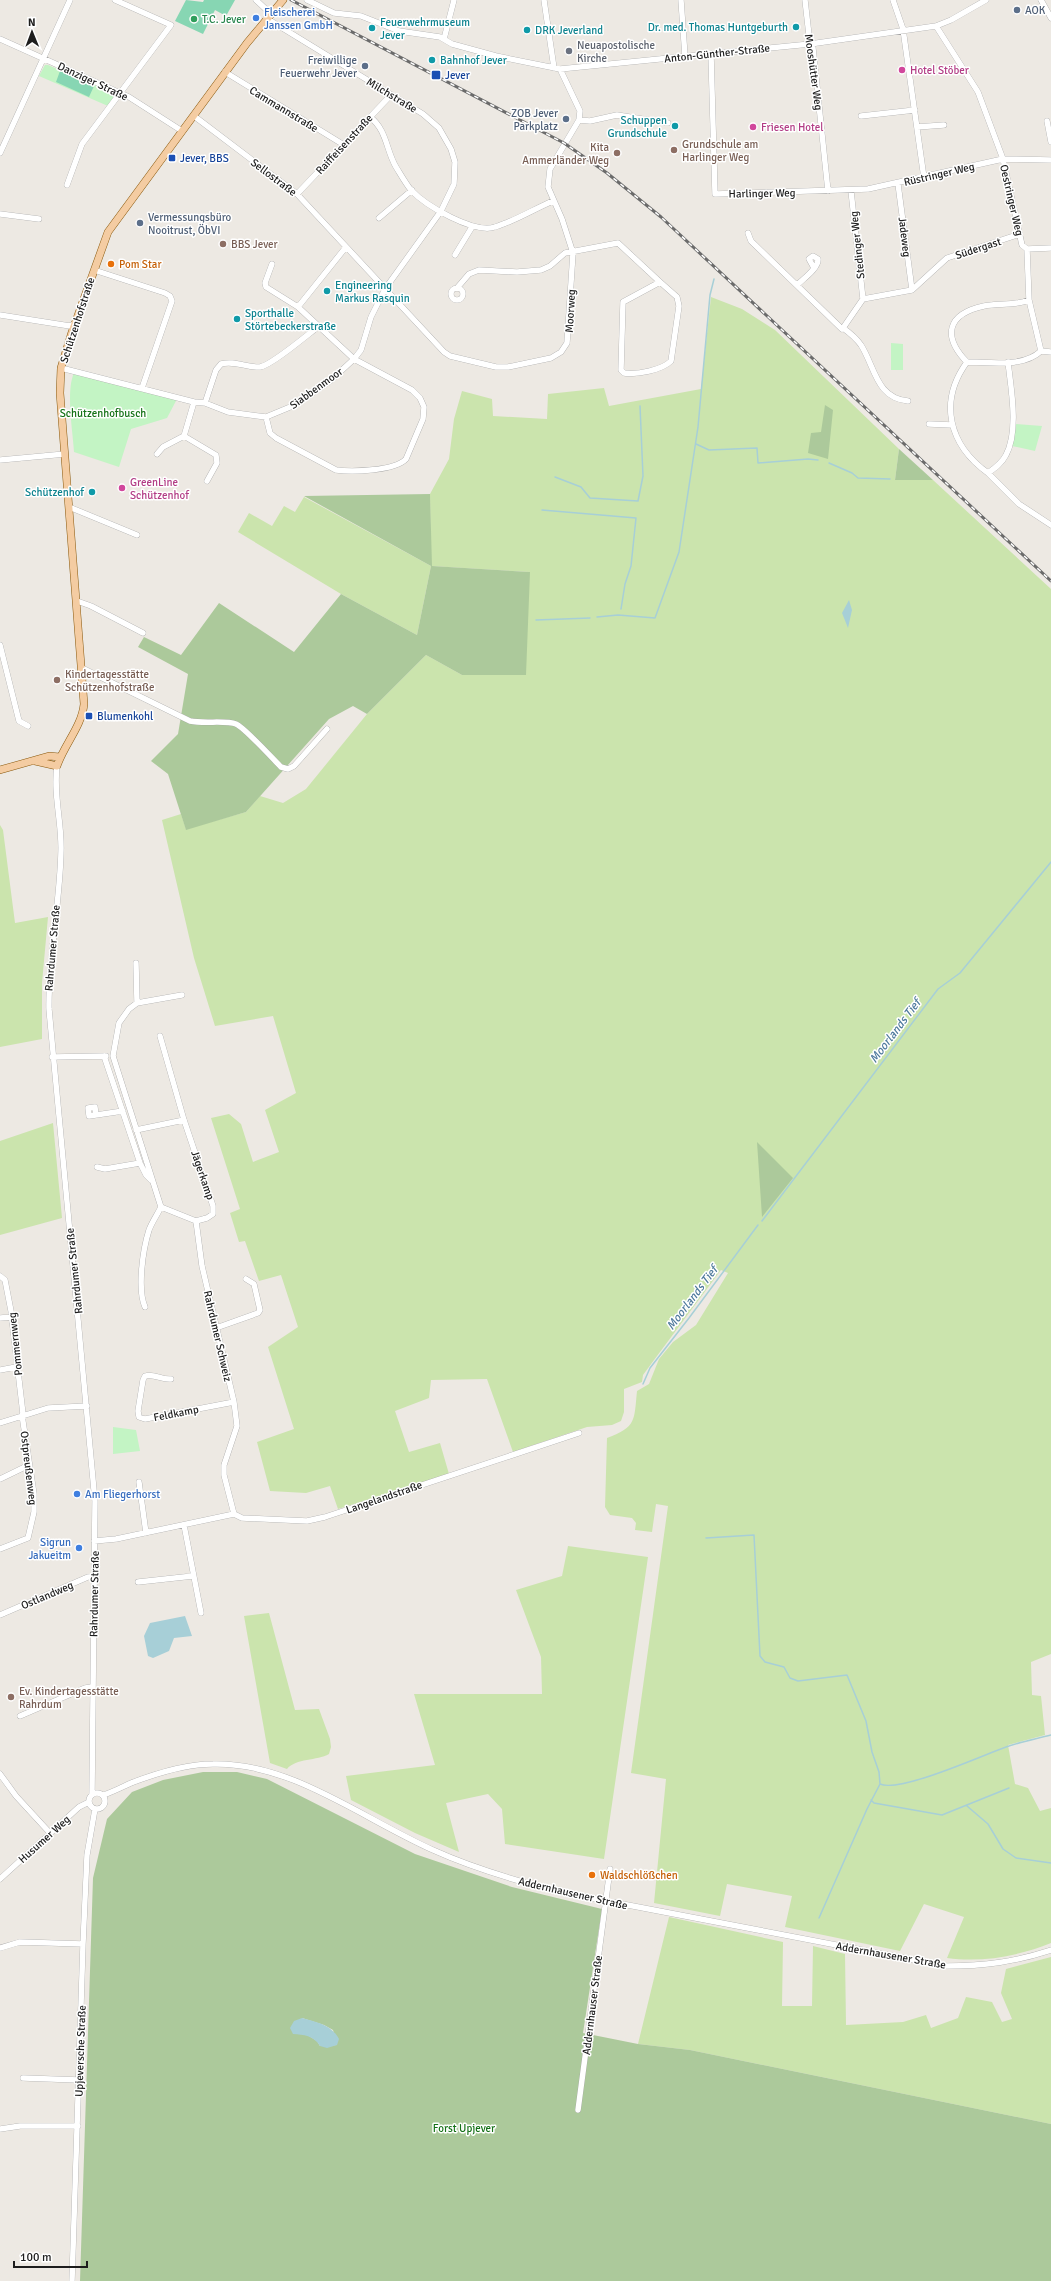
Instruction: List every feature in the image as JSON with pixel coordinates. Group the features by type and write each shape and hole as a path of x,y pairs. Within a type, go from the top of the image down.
{"main road":[{"name":"Schützenhofstraße","path":"57,766 60,757 79,722 83,709 82,668 60,393 61,368 74,324 108,232 225,72 268,16 283,0"},
{"path":"0,770 49,756 60,757"},
{"path":"34,761 57,766"}],"street":[{"path":"0,153 3,140 44,59 70,0"},
{"path":"67,185 82,144 121,94 171,25 115,0"},
{"name":"Milchstraße","path":"256,0 268,16 428,119 439,128 451,149 455,162 454,184 441,211"},
{"name":"Anton-Günther-Straße","path":"307,0 334,13 361,16 399,31 444,39 452,44 496,56 557,69 810,44 903,29 936,26 950,20 977,2 986,0"},
{"path":"444,39 454,0"},
{"path":"544,0 557,69 580,111 579,120 590,121 618,115 636,120 668,123"},
{"path":"681,0 685,56"},
{"name":"Mooshütter Weg","path":"805,0 810,44 813,48 828,191"},
{"path":"893,0 903,29 924,178"},
{"path":"1042,0 1051,18"},
{"name":"Oestringer Weg","path":"936,26 978,92 1003,160 1022,245 1027,249 1030,300 1041,351"},
{"name":"Danziger Straße","path":"0,39 121,94 182,131"},
{"name":"Harlinger Weg","path":"711,54 715,194 828,191"},
{"name":"Cammannstraße","path":"225,72 344,145"},
{"name":"Raiffeisenstraße","path":"297,194 391,95"},
{"path":"861,116 915,110"},
{"name":"Sellostraße","path":"194,116 297,194 385,289"},
{"path":"370,117 380,126 395,166 412,190 441,211 472,227 482,229 494,228 553,200"},
{"name":"Moorweg","path":"385,289 444,352 450,356 496,367 508,367 551,358 561,352 567,343 573,253 562,218 548,187 550,169 579,120"},
{"path":"1047,121 1051,142"},
{"path":"917,127 944,125"},
{"name":"Rüstringer Weg","path":"828,191 851,190 898,184 1003,160 1051,160"},
{"name":"Jadeweg","path":"898,184 912,290"},
{"path":"379,218 412,190"},
{"name":"Stedinger Weg","path":"851,190 863,299"},
{"name":"Siabbenmoor","path":"61,368 194,402 205,403 228,412 266,417 296,405 330,380 354,359 361,350 372,317 385,289 441,211"},
{"path":"0,214 39,219"},
{"path":"456,255 472,227"},
{"path":"748,232 751,241 860,344 880,384 896,399 908,401"},
{"name":"Südergast","path":"912,290 947,258 1020,234"},
{"path":"457,288 469,274 479,270 517,272 541,270 550,266 565,253 573,253 618,243 677,297 679,306 671,361 667,365 631,374 624,373 621,370 624,302 660,282"},
{"path":"298,307 346,247"},
{"path":"1027,249 1051,248"},
{"path":"266,417 270,433 276,438 336,470 346,472 393,467 402,463 406,459 423,418 424,406 420,398 412,390 354,359 298,307 266,287 272,264"},
{"path":"797,285 814,268"},
{"path":"94,270 165,292 170,296 172,301 142,388"},
{"path":"843,329 863,299 912,290"},
{"path":"967,362 952,343 951,333 953,323 962,316 984,306 1022,303 1030,300"},
{"path":"0,316 70,326 74,324"},
{"path":"205,403 216,370 221,364 231,361 250,366 262,367 319,326"},
{"path":"967,362 1008,362 1034,357 1041,351 1051,352"},
{"path":"967,362 953,387 952,425 957,441 977,465 988,473 1019,504 1051,525"},
{"path":"988,473 998,466 1006,455 1010,442 1013,404 1008,362"},
{"path":"158,454 163,447 184,436 194,402"},
{"path":"929,424 952,425"},
{"path":"184,436 216,455 217,463 207,481"},
{"path":"0,460 65,454"},
{"path":"69,507 137,535"},
{"path":"77,601 91,606 143,633"},
{"path":"0,645 20,721 28,726"},
{"path":"82,668 86,668 190,721 201,723 225,722 237,724 281,766 288,769 294,766 327,729"},
{"name":"Rahrdumer Straße","path":"57,766 56,788 61,821 62,852 48,991 52,1057 96,1501 94,1541 92,1777 99,1795"},
{"path":"136,963 137,1003"},
{"path":"182,995 137,1003 129,1009 119,1023 113,1056 151,1180 161,1207 196,1221"},
{"name":"Jägerkamp","path":"160,1036 184,1120 213,1206 213,1214 207,1218 196,1221"},
{"path":"104,1056 140,1163 146,1176 151,1180"},
{"path":"52,1057 113,1056"},
{"path":"96,1115 123,1111"},
{"path":"136,1130 184,1120"},
{"path":"97,1167 106,1170 140,1163"},
{"path":"145,1307 142,1298 142,1287 146,1241 150,1228 161,1207"},
{"name":"Rahrdumer Schweiz","path":"196,1221 202,1266 234,1402 237,1426 224,1465 224,1475 234,1514"},
{"name":"Pommernweg","path":"0,1276 5,1280 8,1291 22,1415"},
{"path":"216,1328 260,1310 254,1284 246,1279"},
{"path":"0,1318 12,1317"},
{"path":"0,1370 16,1367"},
{"name":"Feldkamp","path":"170,1379 164,1380 151,1374 145,1376 142,1380 138,1411 139,1417 145,1419 234,1402"},
{"path":"0,1423 48,1408 87,1406"},
{"name":"Ostpreußenweg","path":"0,1549 28,1538 34,1512 34,1494 22,1415"},
{"name":"Langelandstraße","path":"94,1541 146,1533 234,1514 242,1518 307,1521 325,1517 579,1433"},
{"path":"0,1479 29,1465"},
{"path":"139,1482 146,1533"},
{"path":"184,1525 201,1613"},
{"path":"138,1582 193,1576"},
{"name":"Ostlandweg","path":"0,1615 88,1577 94,1577"},
{"path":"20,1716 85,1688 92,1687"},
{"name":"Addernhausener Straße","path":"99,1795 185,1766 229,1764 261,1769 288,1778 412,1840 462,1862 537,1886 605,1901 946,1966 989,1965 1019,1960 1051,1950"},
{"path":"0,1774 20,1801 50,1833"},
{"path":"97,1809 89,1802 99,1795"},
{"name":"Upjeversche Straße","path":"72,2281 87,1854 93,1821 97,1809 104,1805 99,1795"},
{"name":"Husumer Weg","path":"0,1879 79,1807 89,1802"},
{"name":"Addernhauser Straße","path":"578,2110 610,1868"},
{"path":"0,1948 20,1942 83,1944"},
{"path":"23,2078 79,2080"},
{"path":"0,2129 20,2126 78,2126"}],"green space":[{"name":"T.C. Jever","path":"186,0 203,2 204,0 235,0 226,16 215,10 203,34 175,21"},
{"path":"45,65 115,94 115,96 108,106 39,76"},
{"path":"60,71 94,86 89,97 56,82"},
{"path":"711,297 742,309 775,330 899,449 895,480 933,480 1051,589 1051,1654 1031,1662 1032,1695 1041,1696 1045,1735 1008,1745 1015,1784 1028,1788 1040,1811 1051,1808 1051,1943 1026,1952 1000,1957 973,1960 947,1958 964,1917 924,1904 900,1951 785,1927 792,1896 727,1884 720,1916 654,1903 666,1779 631,1773 668,1506 656,1504 652,1532 635,1530 636,1523 632,1518 610,1515 605,1507 607,1438 617,1434 629,1426 634,1416 637,1391 649,1384 659,1359 673,1342 696,1325 728,1273 721,1270 643,1375 642,1382 624,1389 624,1412 621,1421 612,1425 587,1427 513,1452 487,1379 431,1380 429,1398 395,1411 409,1452 440,1443 449,1474 338,1509 330,1486 306,1493 270,1491 257,1442 294,1429 268,1347 298,1327 281,1275 259,1281 245,1241 239,1242 230,1213 240,1209 211,1118 229,1114 241,1124 253,1162 279,1152 265,1110 296,1093 273,1016 215,1026 194,958 162,820 181,814 186,829 246,812 260,796 283,803 306,789 367,714 426,655 462,675 530,572 431,566 430,494 449,459 454,419 462,391 492,399 493,416 547,419 548,394 604,388 609,406 701,389"},
{"path":"891,343 903,344 903,370 891,370"},
{"name":"Schützenhofbusch","path":"75,371 177,399 167,418 131,429 119,467 74,452 70,388"},
{"path":"825,405 833,410 828,459 808,453 811,433 821,432"},
{"path":"1015,424 1042,426 1035,451 1012,446"},
{"path":"899,449 933,480 895,480"},
{"path":"430,494 432,566 530,572 526,675 462,675 426,655 367,714 353,706 329,719 246,812 186,830 168,774 151,761 178,734 188,674 138,647 144,637 181,655 219,603 294,652 341,594 417,635 431,566 304,496"},
{"path":"304,497 431,566 417,635 341,594 238,532 249,513 272,526 284,506 295,512"},
{"path":"0,825 3,830 15,923 48,917 42,983 42,1039 0,1047"},
{"path":"53,1123 62,1218 0,1235 0,1141"},
{"path":"757,1142 793,1178 762,1217"},
{"path":"113,1427 136,1430 140,1451 113,1454"},
{"path":"568,1546 648,1557 604,1859 505,1844 502,1809 488,1794 446,1803 459,1852 415,1833 351,1800 346,1776 435,1765 414,1694 542,1694 541,1657 516,1590 562,1576"},
{"path":"269,1613 295,1710 319,1709 330,1739 331,1747 329,1754 319,1758 301,1761 291,1765 287,1769 270,1763 244,1616"},
{"name":"Forst Upjever","path":"203,1772 237,1772 267,1779 415,1854 512,1887 602,1909 583,2033 638,2044 690,2050 1051,2124 1051,2281 80,2281 93,1878 107,1819 132,1792 163,1780","holes":["302,2018 324,2025 333,2030 337,2045 320,2046 317,2041 306,2034"]},
{"path":"669,1917 783,1942 782,2006 812,2006 813,1946 845,1954 846,2025 903,2022 926,2015 931,2028 958,2018 966,1997 992,2002 1002,2022 1012,2019 1001,1993 1006,1969 1051,1957 1051,2124 690,2050 638,2044"}],"water":[{"path":"849,600 852,610 848,628 842,613"},
{"path":"185,1616 192,1636 174,1638 169,1651 153,1658 148,1656 144,1636 150,1623"},
{"path":"302,2018 328,2027 332,2030 339,2039 337,2045 327,2048 320,2046 308,2036 293,2034 290,2028 294,2021"}],"waterway":[{"path":"597,617 618,615 655,618 679,552 698,427 710,295 714,279"},
{"path":"555,477 581,487 590,498 638,501 643,476 640,406"},
{"path":"696,444 709,450 757,448 758,463 808,459 818,460"},
{"path":"829,463 852,473 858,478 890,479"},
{"path":"542,510 636,518 631,566 625,584 621,609"},
{"path":"536,620 590,618"},
{"name":"Moorlands Tief","path":"762,1221 938,989 960,973 1051,862"},
{"name":"Moorlands Tief","path":"643,1384 650,1368 758,1225"},
{"path":"706,1538 754,1535 760,1656 765,1662 784,1667 790,1678 798,1681 847,1675 866,1721 872,1752 879,1772 880,1784 867,1809 819,1918"},
{"path":"880,1784 890,1785 905,1783 923,1778 1006,1747 1051,1735"},
{"path":"871,1800 874,1803 942,1815 1009,1788"},
{"path":"967,1806 988,1824 1003,1849 1016,1858 1051,1863"}],"railway":[{"path":"291,0 564,143 607,173 661,217 1051,581"}],"place":[{"name":"AOK","path":"1017,10"},
{"name":"Fleischerei Janssen GmbH","path":"256,18"},
{"name":"T.C. Jever","path":"194,19"},
{"name":"Dr. med. Thomas Huntgeburth","path":"796,27"},
{"name":"Feuerwehrmuseum Jever","path":"372,28"},
{"name":"DRK Jeverland","path":"527,30"},
{"name":"Neuapostolische Kirche","path":"569,51"},
{"name":"Bahnhof Jever","path":"432,60"},
{"name":"Freiwillige Feuerwehr Jever","path":"365,66"},
{"name":"Hotel Stöber","path":"902,70"},
{"name":"Jever","path":"436,75"},
{"name":"ZOB Jever Parkplatz","path":"566,119"},
{"name":"Schuppen Grundschule","path":"675,126"},
{"name":"Friesen Hotel","path":"753,127"},
{"name":"Grundschule am Harlinger Weg","path":"674,150"},
{"name":"Kita Ammerländer Weg","path":"617,153"},
{"name":"Jever, BBS","path":"172,158"},
{"name":"Vermessungsbüro Nooitrust, ÖbVI","path":"140,223"},
{"name":"BBS Jever","path":"223,244"},
{"name":"Pom Star","path":"111,264"},
{"name":"Engineering Markus Rasquin","path":"327,291"},
{"name":"Sporthalle Störtebeckerstraße","path":"237,319"},
{"name":"GreenLine Schützenhof","path":"122,488"},
{"name":"Schützenhof","path":"92,492"},
{"name":"Kindertagesstätte Schützenhofstraße","path":"57,680"},
{"name":"Blumenkohl","path":"89,716"},
{"name":"Am Fliegerhorst","path":"77,1494"},
{"name":"Sigrun Jakueitm","path":"79,1548"},
{"name":"Ev. Kindertagesstätte Rahrdum","path":"11,1697"},
{"name":"Waldschlößchen","path":"592,1875"}]}
